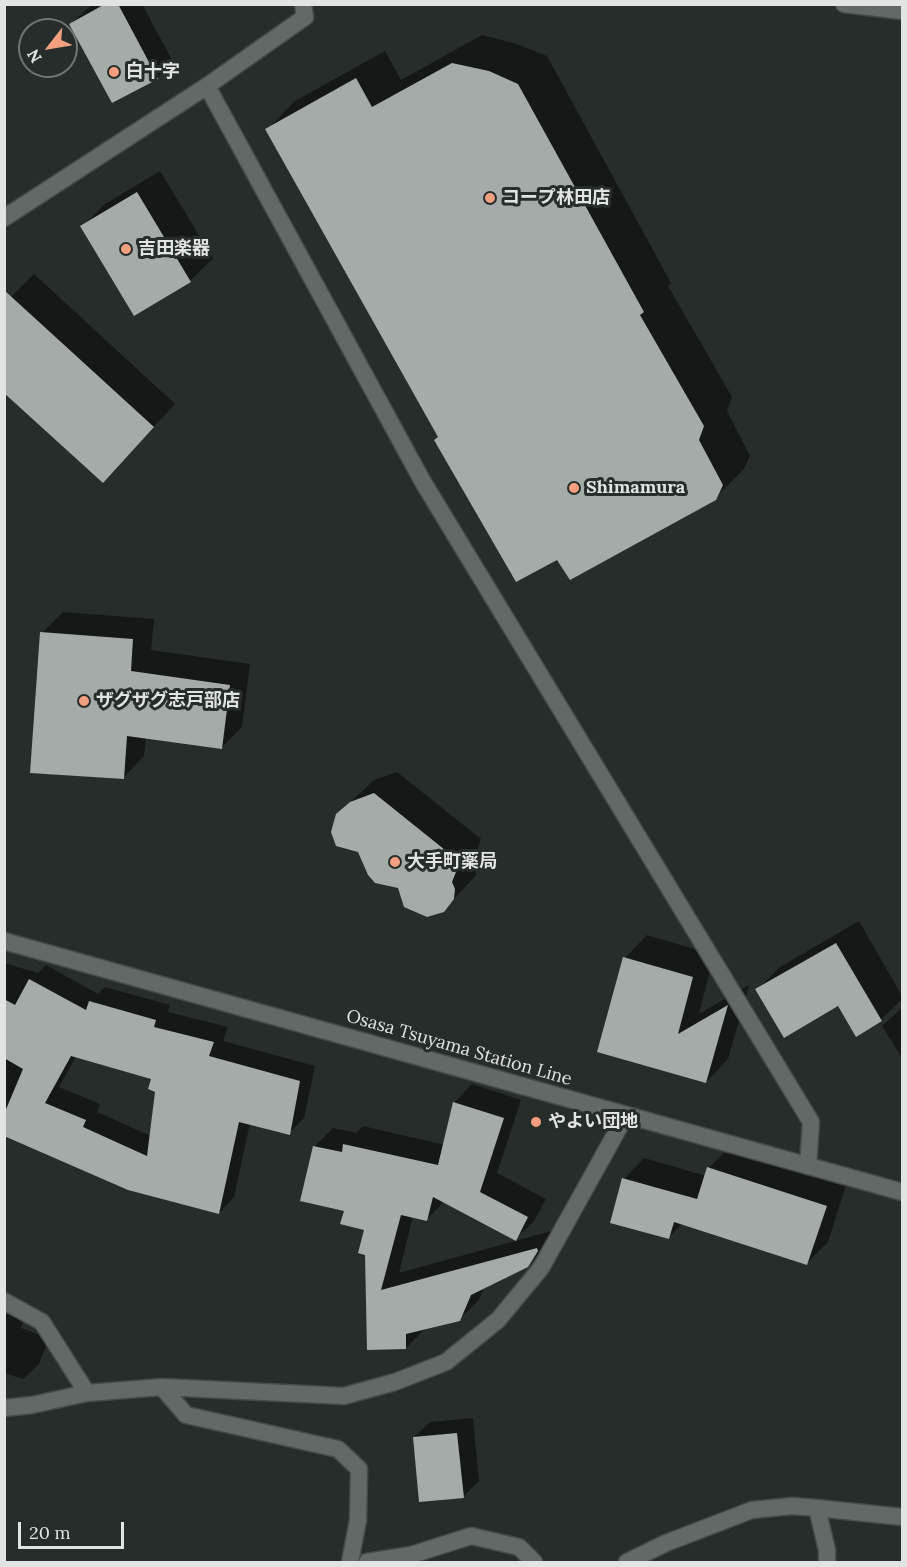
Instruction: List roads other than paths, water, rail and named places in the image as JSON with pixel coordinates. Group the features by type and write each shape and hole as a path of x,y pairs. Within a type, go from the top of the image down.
{"street":[{"path":"4,218 207,86 305,17 303,4"},
{"path":"844,4 903,11"},
{"path":"207,86 423,482 811,1122 808,1166"},
{"name":"Osasa Tsuyama Station Line","path":"4,941 903,1192"},
{"path":"4,1408 32,1405 87,1393 162,1387 344,1396 395,1382 446,1362 498,1320 541,1268 626,1115"},
{"path":"4,1301 42,1322 87,1393"},
{"path":"162,1387 186,1415 338,1449 359,1469 358,1520 350,1563"},
{"path":"627,1563 666,1543 752,1510 792,1506 903,1517"},
{"path":"817,1508 827,1550 827,1563"},
{"path":"367,1563 411,1555 471,1536 519,1547 534,1563"}],"place":[{"name":"白十字","path":"114,72"},
{"name":"コープ林田店","path":"490,198"},
{"name":"吉田楽器","path":"126,249"},
{"name":"Shimamura","path":"574,488"},
{"name":"ザグザグ志戸部店","path":"84,701"},
{"name":"大手町薬局","path":"395,862"},
{"name":"やよい団地","path":"536,1122"}]}
